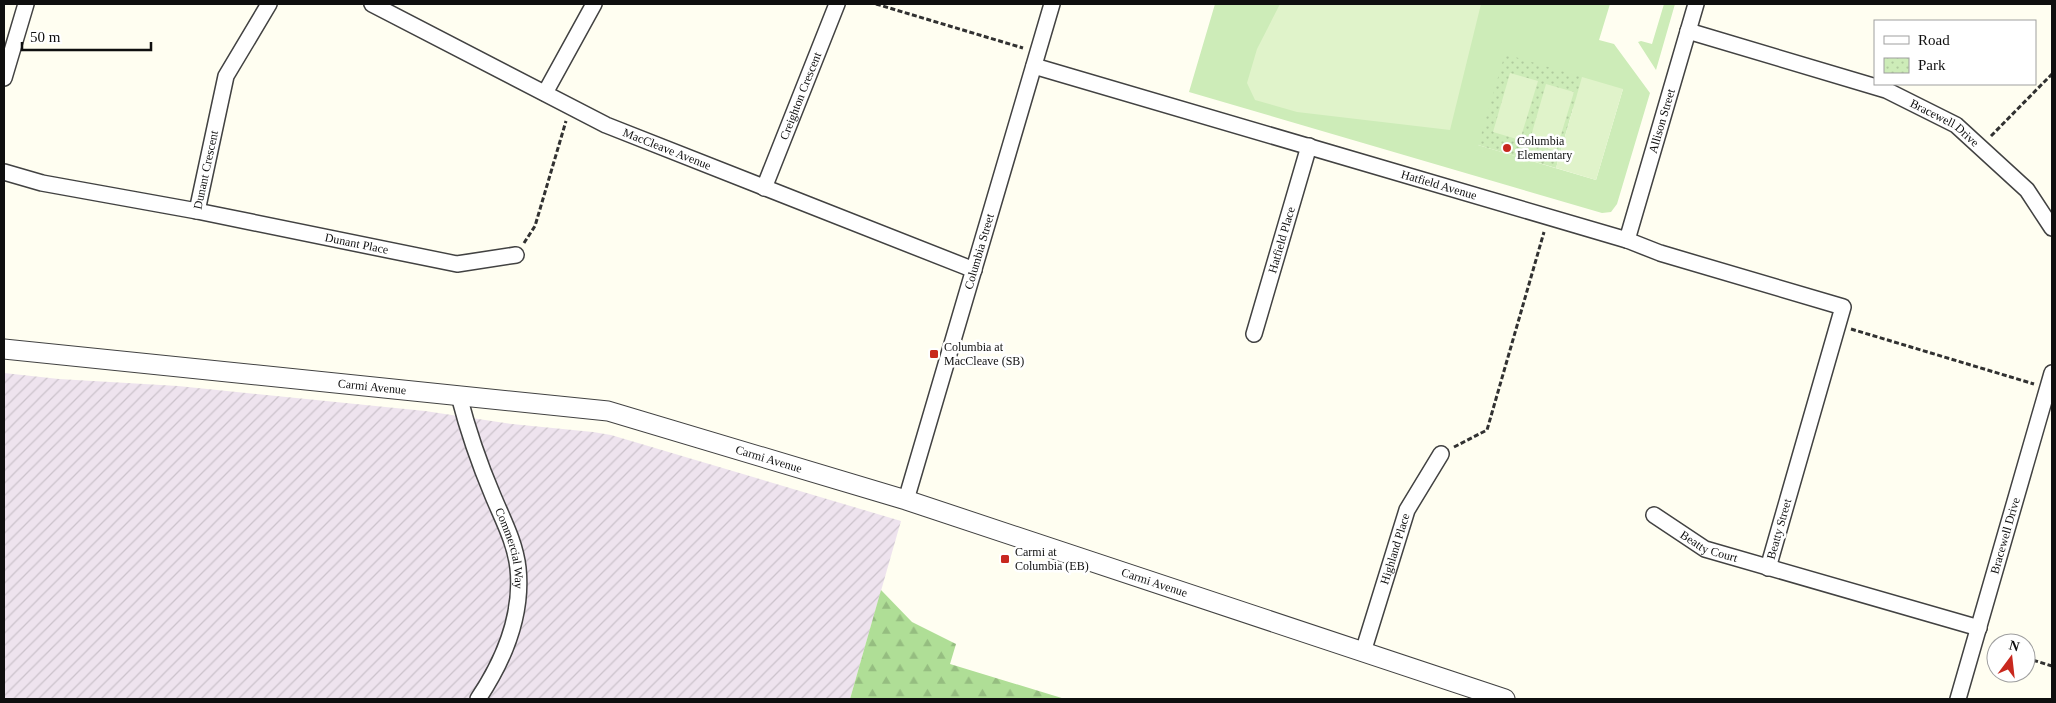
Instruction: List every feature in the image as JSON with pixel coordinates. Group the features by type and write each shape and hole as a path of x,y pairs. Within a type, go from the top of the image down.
{"street":[{"path":"4,78 26,4"},
{"name":"Dunant Crescent","path":"4,172 42,183 197,210 226,76 269,4"},
{"name":"MacCleave Avenue","path":"372,4 606,125 974,270"},
{"path":"545,93 594,4"},
{"name":"Creighton Crescent","path":"764,188 837,4"},
{"name":"Columbia Street","path":"906,500 1052,4"},
{"name":"Allison Street","path":"1627,240 1696,4"},
{"name":"Bracewell Drive","path":"1688,31 1886,90 1956,125 2027,190 2052,228"},
{"name":"Hatfield Avenue","path":"1034,66 1627,240 1660,253 1844,308"},
{"name":"Hatfield Place","path":"1254,334 1309,146"},
{"name":"Dunant Place","path":"197,210 457,264 516,255"},
{"name":"Beatty Street","path":"1844,308 1768,568 1979,628"},
{"name":"Carmi Avenue","path":"4,349 608,411 906,500 1505,699"},
{"name":"Bracewell Drive","path":"1958,699 2048,404 2050,380"},
{"name":"Commercial Way","path":"459,396 468,434 507,526 518,567 519,586 516,610 506,651 493,677 478,699"},
{"name":"Highland Place","path":"1363,652 1407,510 1441,454"},
{"name":"Beatty Court","path":"1654,516 1705,550 1768,568"}],"path":[{"path":"876,4 1023,48 1039,49"},
{"path":"1980,146 2052,74"},
{"path":"516,255 535,226 570,106"},
{"path":"1441,454 1487,430 1549,217"},
{"path":"1839,325 2050,380"},
{"path":"2036,661 2052,666"}],"shaded area":[{"path":"4,373 59,379 178,386 425,411 512,424 593,432 611,435 901,521 850,699 4,699"}],"green space":[{"name":"Columbia Elementary","path":"1215,4 1610,4 1599,40 1614,44 1650,93 1617,204 1611,212 1602,213 1189,92","holes":["1623,89 1596,180 1478,145"]},
{"path":"1280,4 1481,4 1450,130 1297,112 1255,100 1247,83 1257,49"},
{"path":"1664,4 1675,4 1656,70 1638,42 1652,44"},
{"path":"1505,54 1582,77 1556,168 1478,145"},
{"path":"1510,73 1538,81 1520,140 1493,132"},
{"path":"1582,77 1623,89 1596,180 1556,168"},
{"path":"1546,84 1574,92 1556,151 1529,143"},
{"path":"881,590 912,622 956,644 950,664 1065,699 850,699"}],"place":[{"name":"Columbia Elementary","path":"1507,148"},
{"name":"Columbia at MacCleave (SB)","path":"934,354"},
{"name":"Carmi at Columbia (EB)","path":"1005,559"}]}
